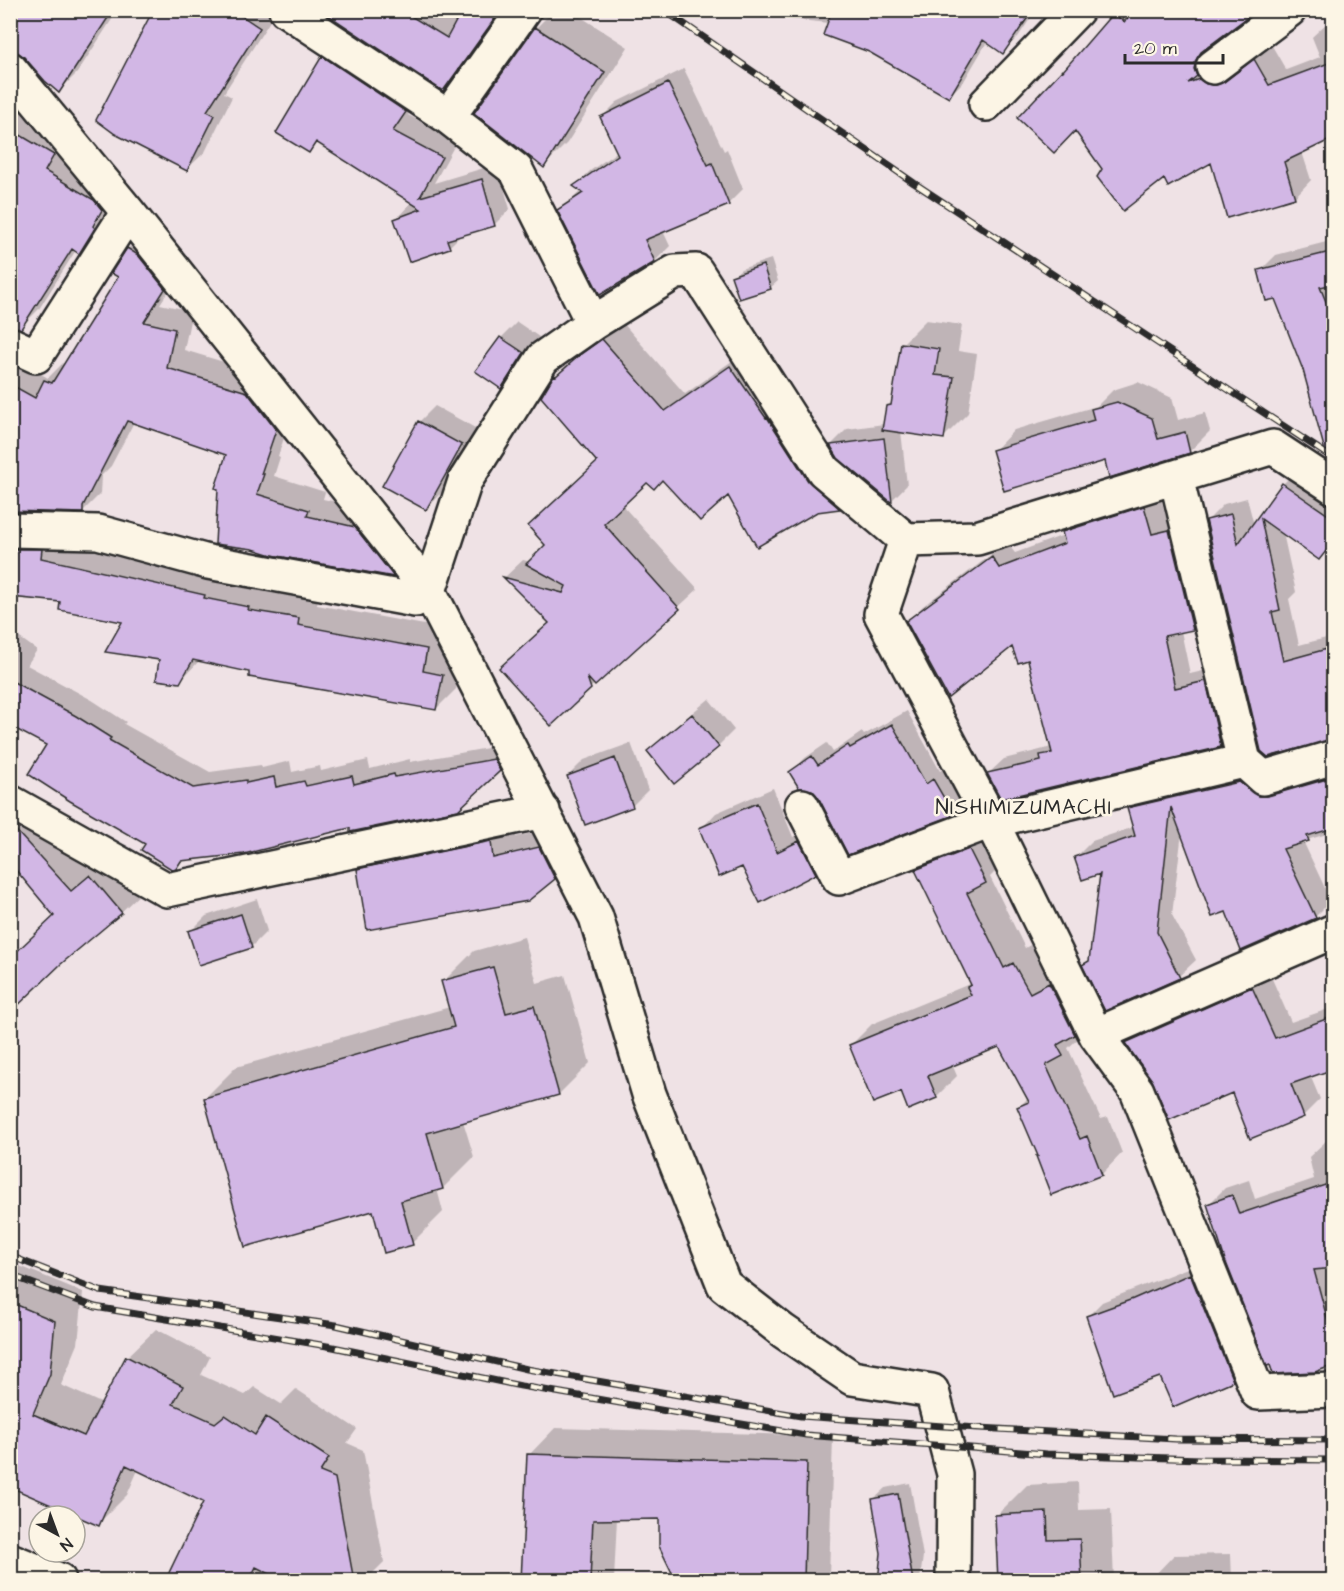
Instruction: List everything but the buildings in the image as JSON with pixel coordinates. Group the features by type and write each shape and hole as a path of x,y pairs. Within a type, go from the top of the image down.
{"main road":[{"path":"286,10 448,117 516,170 593,323"},
{"path":"448,117 524,10"},
{"path":"1213,67 1289,10"},
{"path":"986,104 1067,13"},
{"path":"10,69 128,212 429,591 596,917 649,1094 724,1285 783,1331 852,1378 932,1391 954,1474 953,1581"},
{"path":"10,344 36,356 128,212"},
{"path":"10,530 98,532 208,562 416,600 429,591 465,481 543,358 593,323 675,272 696,271 824,471 906,540 977,538 1273,447 1334,487"},
{"path":"1176,477 1244,761 1263,778 1334,758"},
{"path":"906,540 881,614 992,821 1096,1035 1137,1092 1258,1393 1334,1390"},
{"path":"802,806 839,878 992,821 1244,761"},
{"path":"10,802 167,890 543,811"},
{"path":"1096,1035 1334,932"},
{"path":"10,1560 59,1581"}],"railway":[{"path":"664,10 914,183 1334,459"},
{"path":"10,1256 100,1291 336,1325 527,1369 801,1416 1176,1439 1334,1440"},
{"path":"10,1275 95,1307 333,1347 521,1386 806,1435 1047,1454 1334,1460"}],"district":[{"name":"NISHIMIZUMACHI","path":"1024,807"}]}
